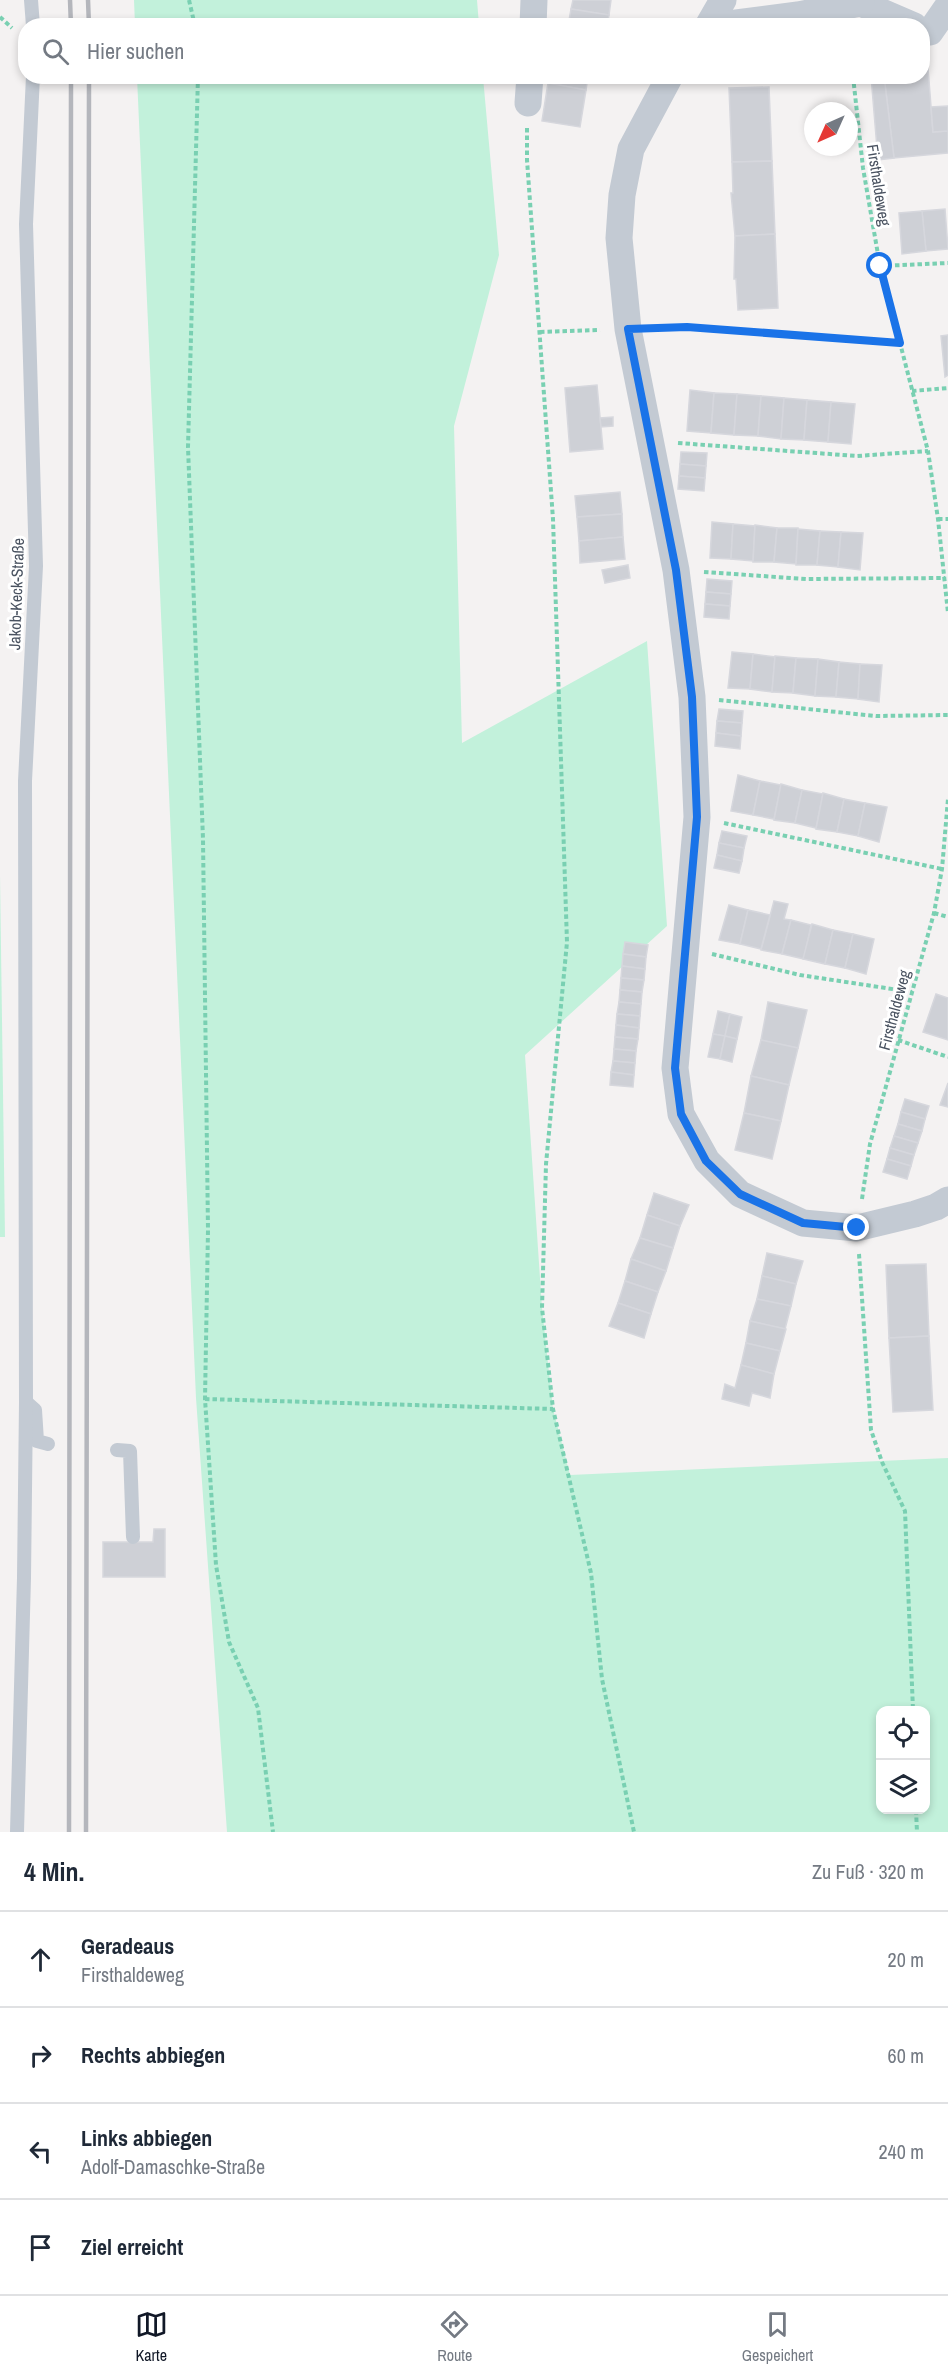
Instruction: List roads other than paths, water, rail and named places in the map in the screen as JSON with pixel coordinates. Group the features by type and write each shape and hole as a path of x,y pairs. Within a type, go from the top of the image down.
{"street":[{"path":"533,18 534,0"},
{"path":"713,18 723,0"},
{"path":"775,18 860,2 895,18"},
{"path":"930,30 948,6"},
{"path":"528,103 529,84"},
{"path":"666,84 631,149 622,195 619,238 628,329 676,570 692,697 697,817 675,1068 681,1114 706,1161 740,1194 803,1223 857,1228 915,1214 948,1200"}],"lane":[{"path":"31,0 32,18"},
{"name":"Jakob-Keck-Straße","path":"17,1832 26,1402 25,781 36,566 26,224 33,84"},
{"path":"26,1402 35,1410 37,1441 48,1444"},
{"path":"117,1450 130,1451 133,1537"}],"railway":[{"path":"70,0 71,18"},
{"path":"88,0 89,18"},
{"path":"69,1832 71,84"},
{"path":"86,1832 89,84"}]}
